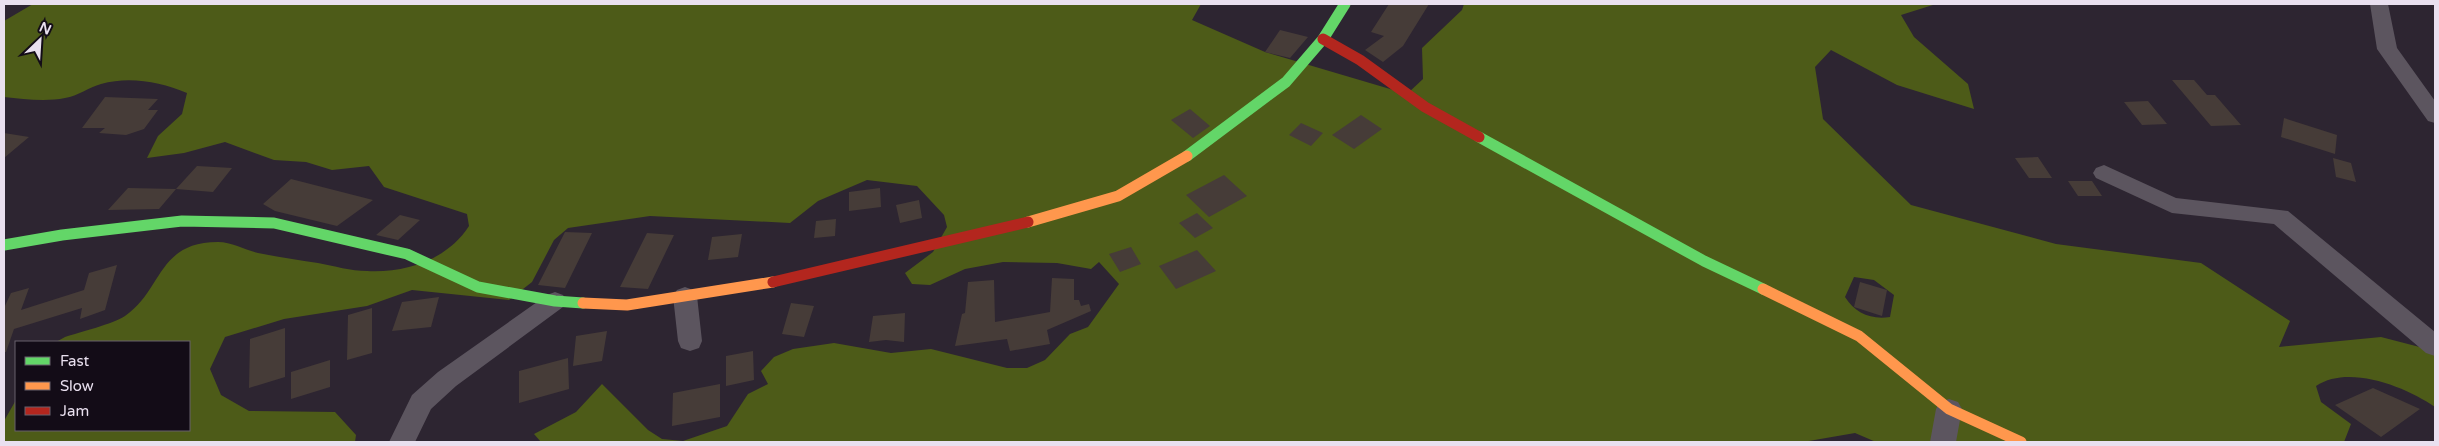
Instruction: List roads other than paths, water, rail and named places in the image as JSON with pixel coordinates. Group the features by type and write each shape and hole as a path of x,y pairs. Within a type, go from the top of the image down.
{"street":[{"path":"4,245 62,235 182,221 274,224 407,254 478,287 554,301 627,305 765,284 1015,226 1118,196 1203,146 1286,82 1323,39 1345,4"},
{"path":"2379,4 2387,49 2435,116"},
{"path":"1323,39 1360,60 1425,107 1704,261 1859,336 1949,409 2021,442"},
{"path":"2104,173 2172,205 2280,216 2311,246 2435,346"},
{"path":"685,296 690,341"},
{"path":"402,442 421,402 440,385 554,301"},
{"path":"1943,442 1949,409"}]}
